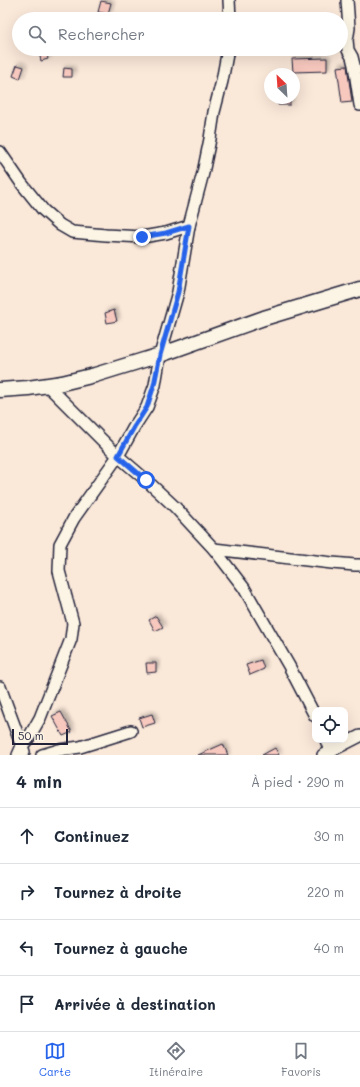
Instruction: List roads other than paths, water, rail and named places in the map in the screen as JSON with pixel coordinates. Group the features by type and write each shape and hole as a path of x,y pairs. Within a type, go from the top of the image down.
{"main road":[{"path":"0,390 47,385 95,375 160,355 264,318 360,289"}],"street":[{"path":"229,0 230,12"},
{"path":"347,0 348,12"},
{"path":"348,14 348,34"},
{"path":"348,50 354,65 360,105"},
{"path":"22,752 40,718 73,632 73,623 59,570 60,544 74,518 118,456 147,407 154,385 160,355 178,292 189,226 203,173 214,112 227,56"},
{"path":"0,152 22,184 43,210 60,225 72,232 142,237 166,233 189,226"},
{"path":"47,385 118,456 158,491 214,549 244,588 289,666 312,710"},
{"path":"214,549 360,565"},
{"path":"0,687 22,752"},
{"path":"42,755 59,750 80,747 131,731"},
{"path":"326,743 328,754 360,736"}]}
